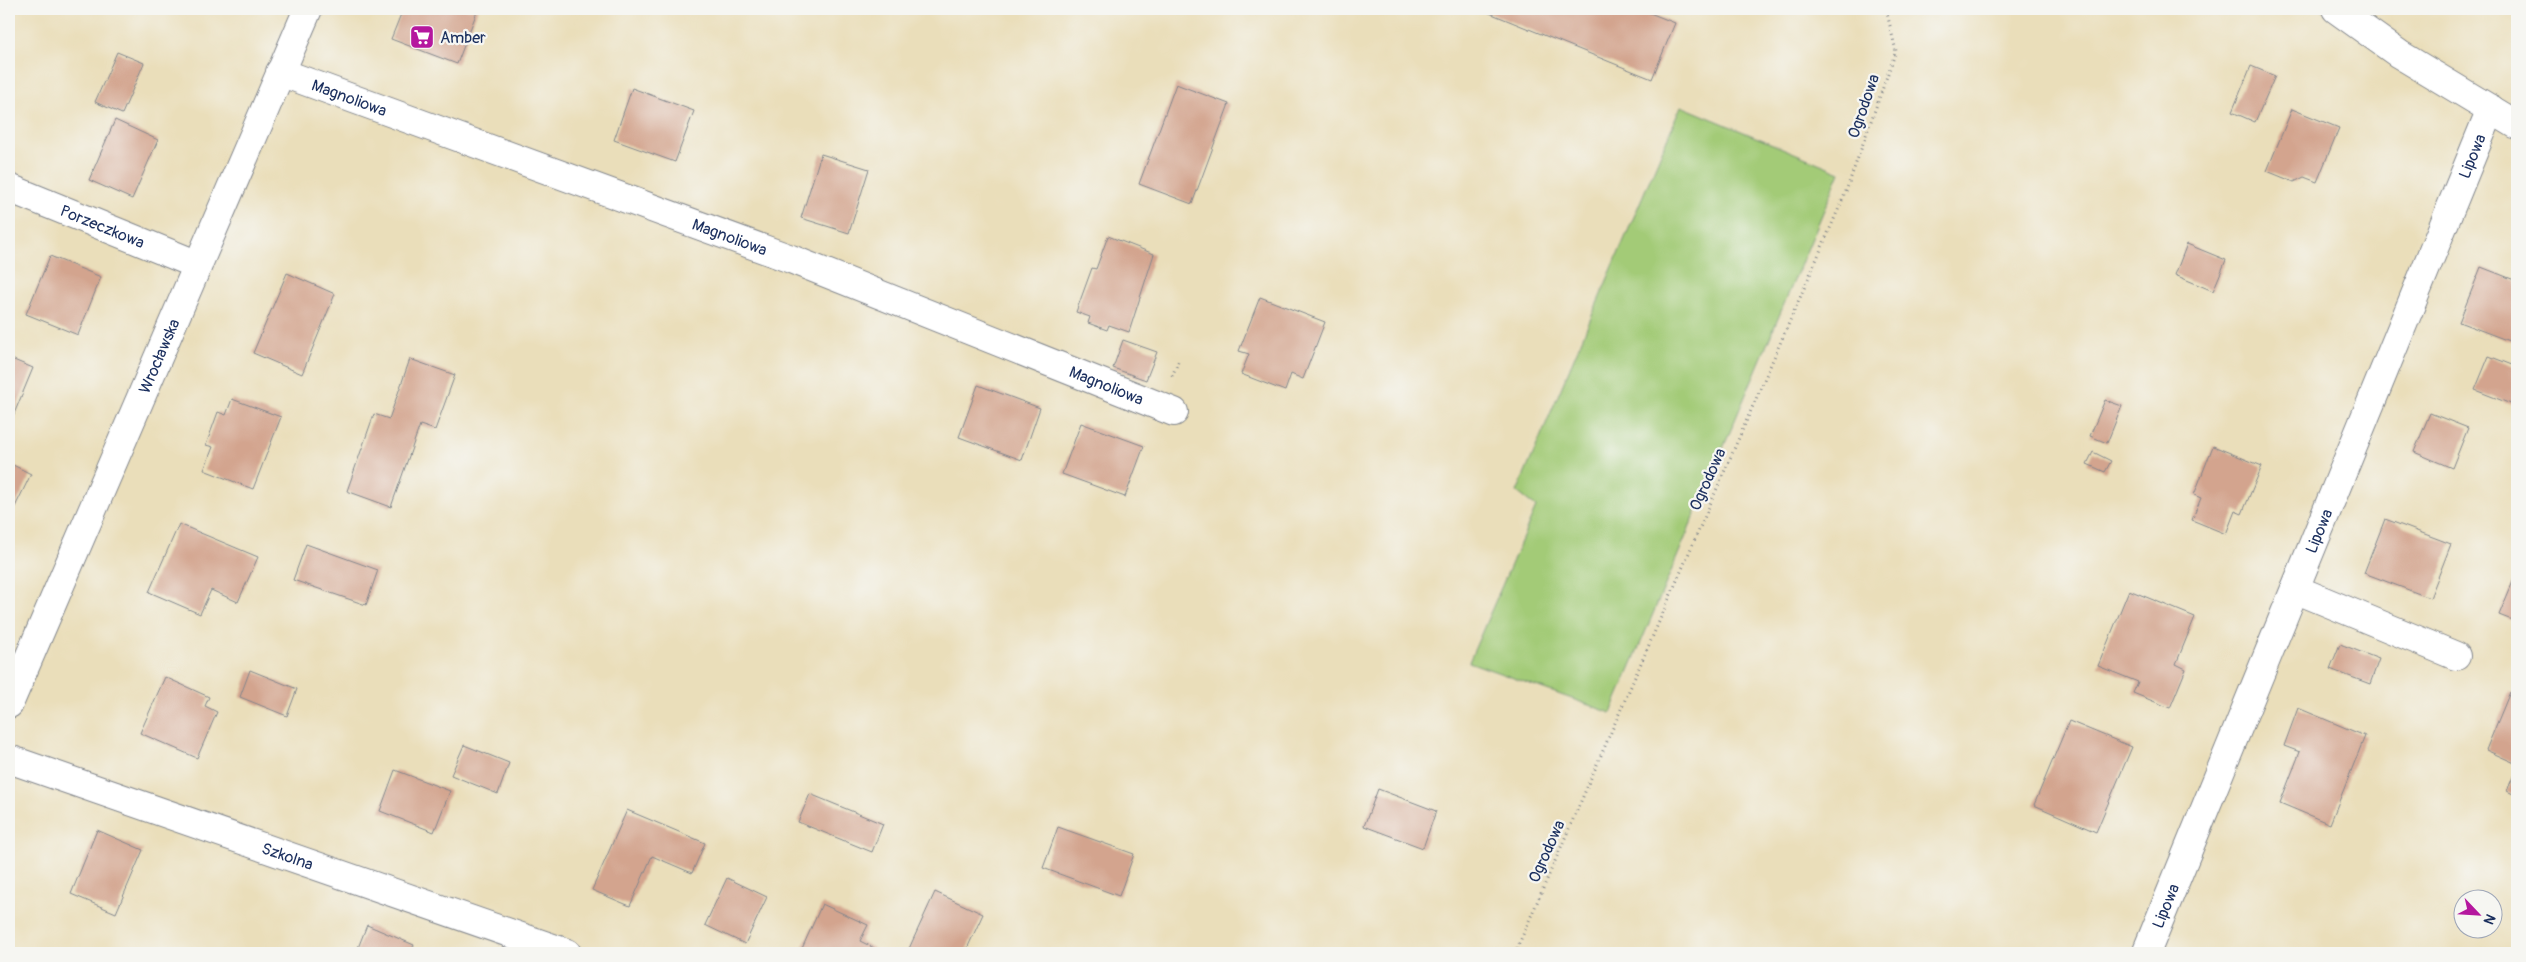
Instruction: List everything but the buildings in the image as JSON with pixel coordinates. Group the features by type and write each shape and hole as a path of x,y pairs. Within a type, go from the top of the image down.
{"street":[{"name":"Wrocławska","path":"9,704 308,9"},
{"path":"2336,9 2399,54 2517,125"},
{"name":"Magnoliowa","path":"280,72 773,252 1174,412"},
{"name":"Lipowa","path":"2146,953 2491,109"},
{"name":"Porzeczkowa","path":"9,188 198,265"},
{"path":"2295,588 2456,656"},
{"name":"Szkolna","path":"9,759 567,953"}],"path":[{"name":"Ogrodowa","path":"1515,953 1845,194 1896,51 1886,9"}],"green space":[{"path":"1681,106 1840,172 1611,713 1469,662 1536,507 1517,492"}],"place":[{"name":"Amber","path":"422,37"}]}
